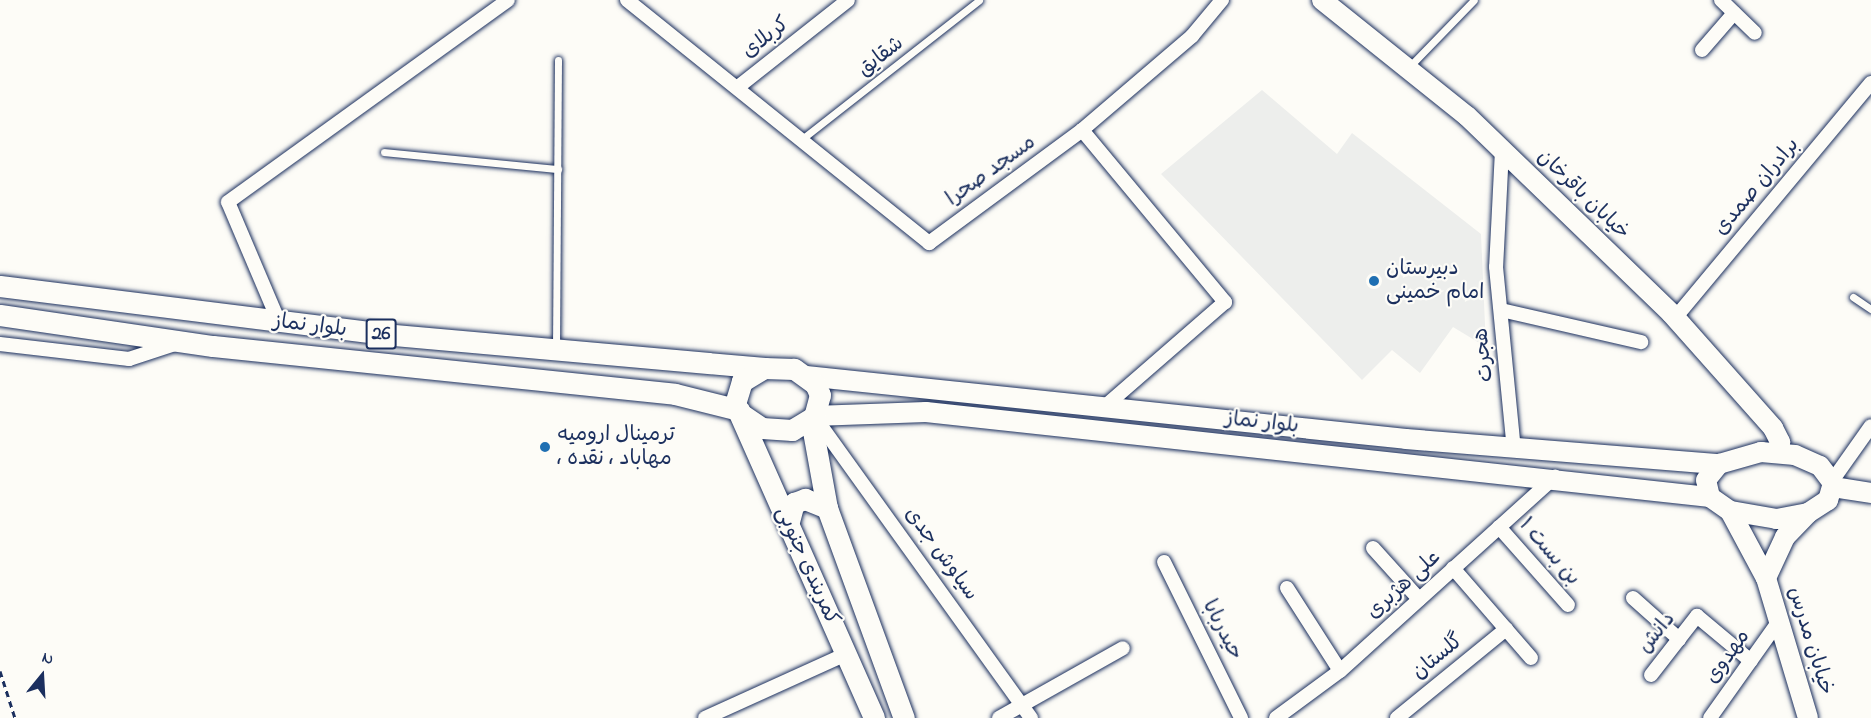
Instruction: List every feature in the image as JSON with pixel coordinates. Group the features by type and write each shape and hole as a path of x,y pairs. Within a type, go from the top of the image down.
{"main road":[{"name":"خیابان باقرخان","path":"1322,0 1407,68 1502,150 1675,318 1773,428 1780,442 1778,452"},
{"name":"بلوار نماز","path":"0,286 279,322 764,368"},
{"path":"163,338 167,307"},
{"name":"بلوار نماز","path":"0,315 184,341 675,394 740,412"},
{"path":"675,394 688,380 678,361"},
{"path":"740,412 736,392 742,381 764,368"},
{"name":"26","path":"764,368 794,369 806,376"},
{"name":"بلوار نماز","path":"806,376 1514,449 1650,461 1719,464"},
{"path":"806,376 820,395 813,418"},
{"path":"873,383 865,399 879,414"},
{"name":"26","path":"740,412 749,423 777,431 792,430 813,418"},
{"name":"کمربندی جنوبی","path":"740,412 874,718"},
{"name":"بلوار نماز","path":"813,418 926,412 1555,477 1710,497"},
{"name":"کمربندی جنوبی","path":"813,418 827,508 904,718"},
{"name":"26","path":"1710,497 1730,511 1777,519 1808,513 1828,500 1832,484 1809,460 1778,452 1746,454 1719,464"},
{"path":"1650,461 1664,472 1662,482 1653,488"},
{"path":"1710,497 1706,480 1719,464"},
{"path":"1832,484 1871,493"},
{"path":"788,525 794,503 805,499 827,508"},
{"name":"خیابان مدرس","path":"1730,511 1766,578 1808,718"},
{"path":"1766,578 1785,537 1808,513"}],"street":[{"path":"279,322 228,202 508,0"},
{"name":"مسجد صحرا","path":"627,0 738,87 929,243 1082,130"},
{"name":"کربلای","path":"738,87 848,0"},
{"path":"1104,407 1225,302 1082,130 1192,36 1221,0"},
{"path":"1721,0 1755,33"},
{"path":"1702,50 1734,13"},
{"name":"برادران صمدی","path":"1675,318 1871,83"},
{"name":"هجرت","path":"1502,150 1496,267 1514,449"},
{"path":"1500,310 1641,342"},
{"path":"0,344 129,359 184,341"},
{"name":"سیاوش جدی","path":"813,418 1028,712"},
{"path":"1832,484 1871,426"},
{"name":"علی هژبری","path":"1276,718 1340,670 1555,477"},
{"name":"بن بست ۱","path":"1499,527 1568,605"},
{"path":"1373,548 1419,599"},
{"name":"حیدربابا","path":"1164,562 1241,718"},
{"path":"1453,568 1532,658"},
{"path":"1287,588 1340,670"},
{"path":"1633,598 1679,639"},
{"name":"دانش","path":"1651,675 1697,616 1751,661"},
{"name":"مهدوی","path":"1710,718 1779,621"},
{"name":"گلستان","path":"1397,718 1506,629"},
{"path":"999,718 1028,712 1123,648"},
{"path":"705,718 846,654"}],"lane":[{"name":"شقایق","path":"802,140 980,0"},
{"path":"1407,68 1474,0"},
{"path":"556,350 558,60"},
{"path":"384,152 558,169"},
{"path":"1853,297 1871,309"}],"path":[{"path":"0,671 15,718"}],"shaded area":[{"name":"دبیرستان امام خمینی","path":"1262,90 1337,154 1352,133 1481,234 1486,347 1453,327 1420,373 1392,350 1362,380 1161,174"}],"place":[{"name":"دبیرستان امام خمینی","path":"1374,281"},
{"name":"ترمینال ارومیه ، مهاباد ، نقده","path":"545,447"}]}
